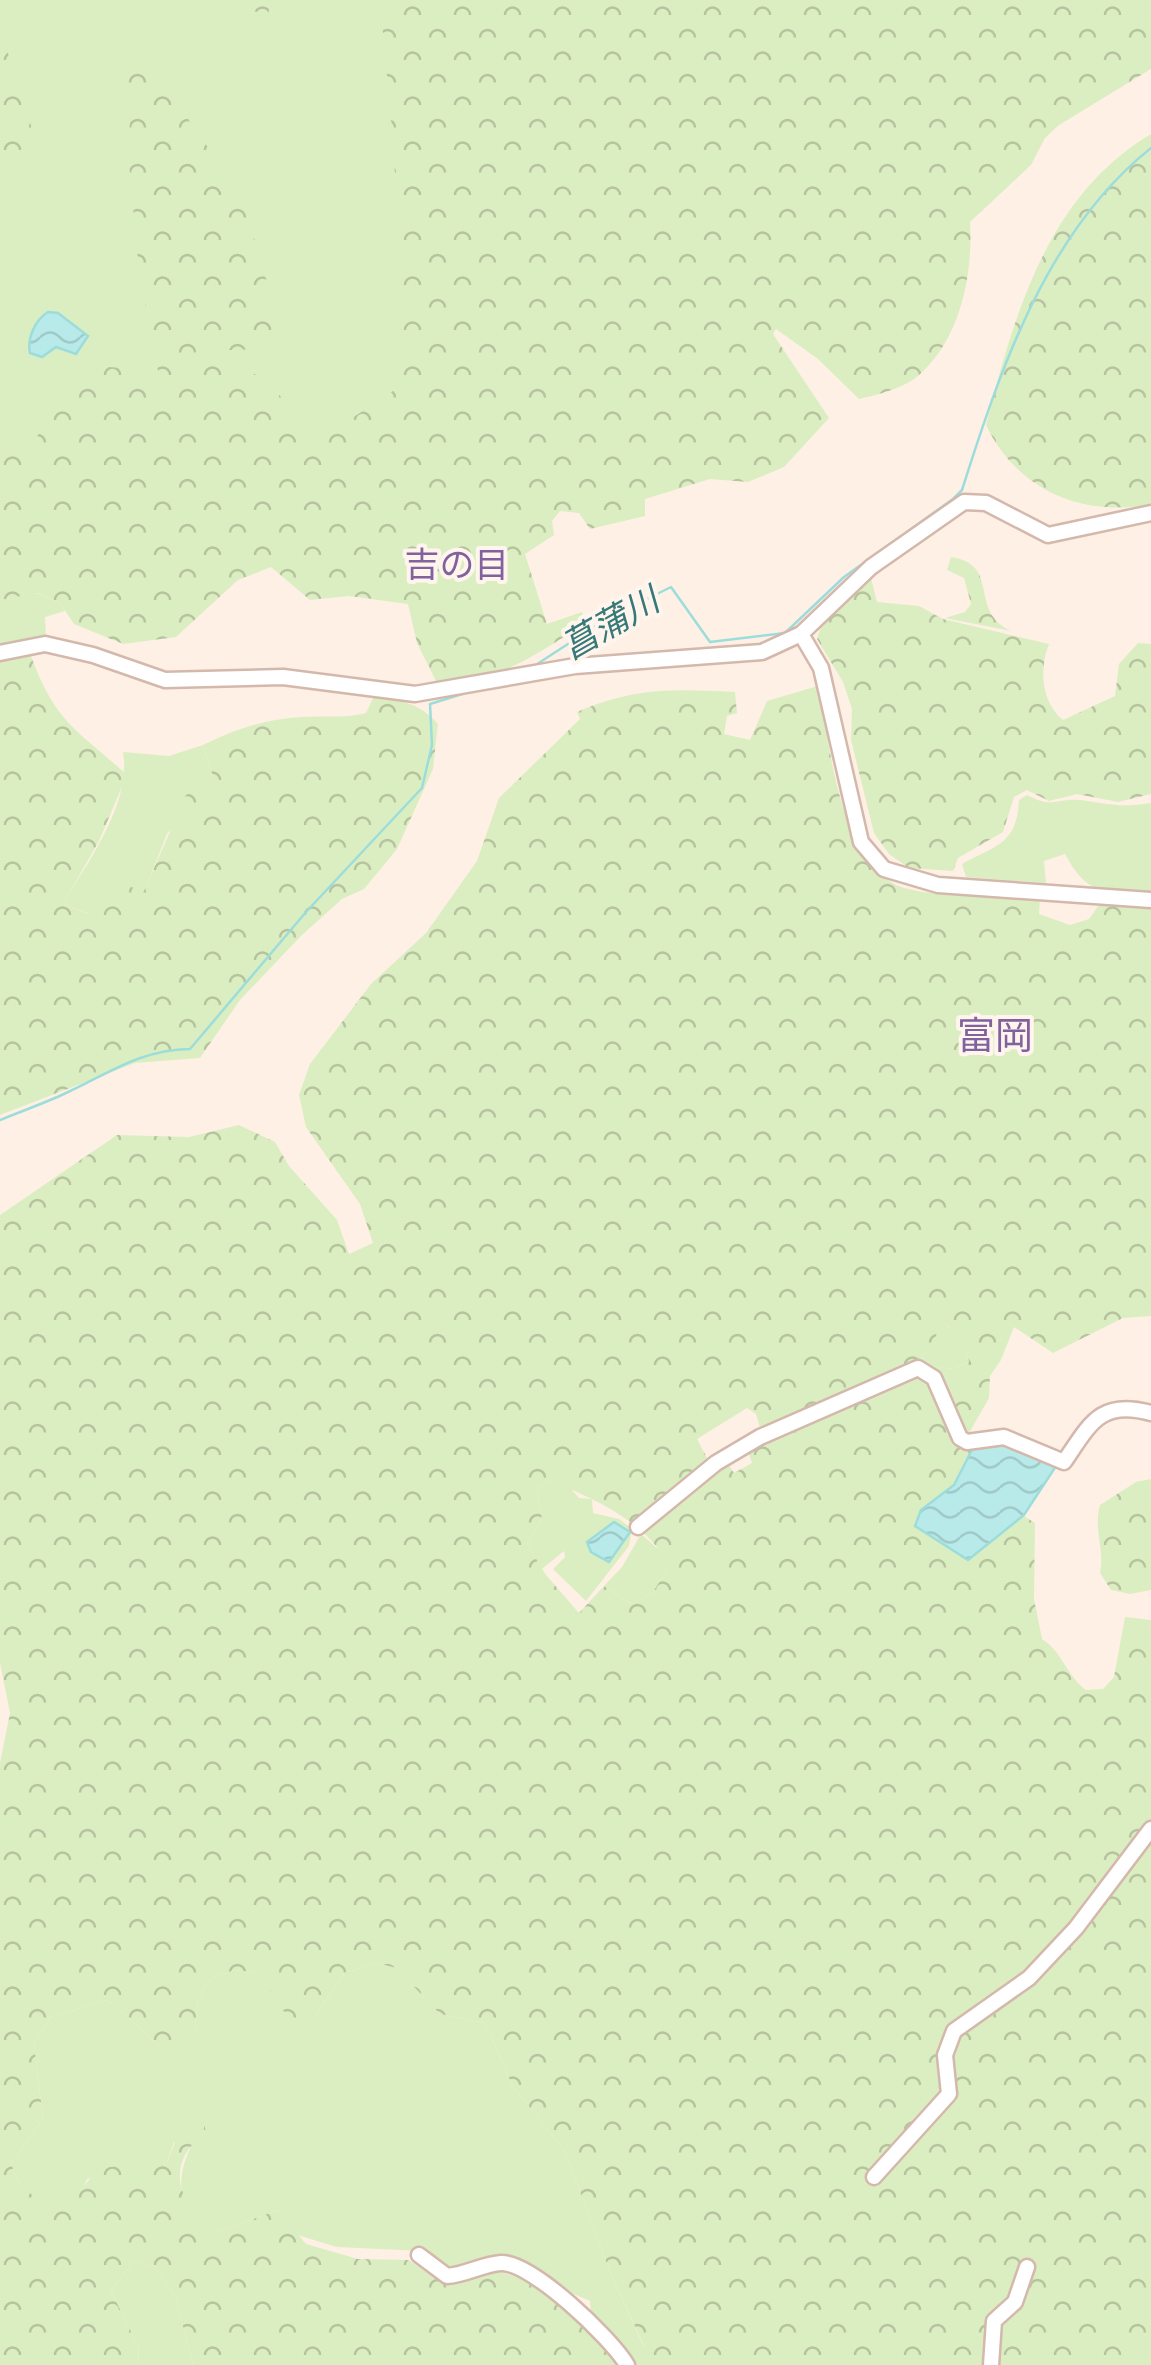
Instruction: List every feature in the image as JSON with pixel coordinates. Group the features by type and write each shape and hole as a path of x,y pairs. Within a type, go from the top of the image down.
{"street":[{"path":"0,653 45,644 165,680 283,677 414,694 575,666 762,652 801,634 870,567 964,502 986,503 1048,535 1151,513"},
{"path":"801,634 821,668 857,828 876,863 907,879 938,884 1151,900"},
{"path":"638,1526 716,1462 760,1437 918,1368 934,1378 960,1438 967,1442 1004,1438 1064,1462 1085,1429 1106,1413 1128,1407 1151,1413"},
{"path":"874,2177 949,2094 946,2055 954,2031 1029,1978 1076,1928 1151,1829"},
{"path":"420,2255 447,2276 498,2264 513,2266 578,2309 627,2365"},
{"path":"991,2365 994,2320 1015,2302 1027,2267"}],"green space":[{"path":"0,0 464,0 446,435 0,514"},
{"path":"195,0 272,0 268,14"},
{"path":"380,0 1151,0 1151,69 1059,125 1045,138 1031,165 970,222 969,263 961,305 945,344 918,376 859,399 818,359 776,329 773,334 829,418 784,467 748,482 710,479 645,499 645,516 590,529 579,513 560,511 552,521 554,535 525,554 547,624 582,612 586,623 515,665 478,678 436,681 417,643 408,604 349,596 310,600 271,567 238,580 176,637 123,644 74,624 60,603 37,593 0,600 0,444 26,454 35,442 55,391 83,371 106,367 130,370 147,395 161,387 139,270 128,154 131,103 124,67 147,60 169,76 192,127 239,186 278,320 261,349 198,351 190,356 234,366 261,378 283,399 308,437 343,423 403,385 394,151"},
{"path":"2,34 33,132 27,153 0,178"},
{"path":"1151,134 1151,504 1100,507 1054,494 1034,482 999,448 986,425 1023,301 1060,224 1085,190 1115,160"},
{"path":"951,557 976,569 990,612 1011,631 945,618 965,612 971,604 964,578 947,570"},
{"path":"871,578 877,602 919,606 943,619 1049,644 1044,685 1050,704 1063,720 1115,696 1119,664 1138,643 1151,644 1151,794 1118,802 1077,794 1049,801 1027,790 1014,797 1003,832 958,858 953,871 909,868 889,854 874,833 851,740 852,709 843,682 817,639 821,626"},
{"path":"36,593 60,603 65,611 45,617 46,638 0,644 0,600"},
{"path":"31,656 59,711 127,775 99,841 63,904 87,913 108,880 144,891 186,795 214,780 203,745 276,720 366,713 374,696 417,707 438,724 433,769 397,849 364,889 342,899 240,1000 200,1058 135,1063 0,1115 0,661"},
{"path":"818,686 834,771 852,832 866,858 885,877 923,892 1040,898 1039,914 1070,925 1089,919 1098,906 1151,906 1151,1316 1123,1318 1053,1353 1014,1327 990,1376 989,1398 968,1435 974,1446 954,1485 921,1510 997,1534 1024,1516 1035,1523 1034,1599 1042,1639 1086,1690 1103,1689 1114,1677 1125,1617 1151,1620 1151,2365 622,2365 632,2363 644,2346 610,2272 565,2151 513,2087 485,2023 440,2014 396,1968 377,1963 344,1973 313,2019 298,2026 278,2005 260,1973 234,1970 209,1980 198,2000 194,2037 174,2048 161,2047 107,2000 50,2017 34,2044 43,2118 11,2164 19,2182 50,2213 59,2210 104,2169 167,2162 179,2132 195,2119 203,2119 206,2132 184,2158 181,2185 194,2211 220,2231 278,2210 306,2244 358,2259 409,2260 435,2278 483,2271 510,2275 547,2293 621,2365 193,2365 176,2299 155,2266 134,2261 111,2291 138,2346 139,2365 0,2365 0,1763 10,1713 0,1663 0,1215 117,1135 189,1137 239,1125 275,1142 289,1166 337,1220 349,1254 373,1243 360,1204 306,1127 299,1095 310,1064 371,984 426,933 477,861 499,798 580,719 577,712 598,704 654,692 735,692 737,713 727,716 724,734 750,740 767,701","holes":["947,1325 964,1337 969,1362 954,1369 924,1365 922,1355 931,1350 937,1333","747,1408 756,1414 761,1431 747,1449 752,1463 734,1473 727,1462 709,1462 697,1439","548,1481 563,1486 636,1526 662,1555 667,1570 653,1592 631,1604 604,1586 579,1613 546,1575 527,1544 542,1519 537,1490"]},
{"path":"203,745 214,780 167,834 144,892 88,913 63,904 115,811 124,771 123,752 169,756"},
{"path":"1027,795 1049,802 1151,803 1151,892 1100,889 1082,879 1065,854 1044,861 1046,883 966,877 962,864 1009,835 1019,800"},
{"path":"946,1325 964,1336 969,1362 954,1369 924,1365 922,1355 931,1350 936,1333"},
{"path":"1151,1479 1151,1590 1130,1594 1111,1590 1100,1573 1100,1505 1136,1482"},
{"path":"548,1481 570,1488 579,1498 592,1499 593,1513 619,1519 632,1529 629,1546 586,1601 553,1569 565,1557 564,1551 542,1569 527,1544 542,1519 537,1490"},
{"path":"641,1534 666,1556 667,1570 653,1592 631,1604 604,1586 622,1567"},
{"path":"377,1963 396,1968 440,2014 485,2023 513,2087 565,2151 610,2272 644,2347 632,2363 591,2314 590,2301 544,2281 510,2259 447,2272 422,2251 337,2247 294,2234 278,2210 220,2231 195,2214 183,2194 182,2171 193,2142 174,2142 167,2162 154,2168 87,2179 73,2201 50,2214 19,2182 11,2164 43,2118 34,2044 50,2017 107,2000 161,2047 194,2036 198,2000 209,1980 234,1970 261,1973 278,2005 313,2019 344,1973"},
{"path":"134,2261 155,2266 176,2299 193,2365 139,2365 138,2346 111,2291"}],"water":[{"path":"48,312 58,313 88,336 76,354 56,347 42,357 30,353 33,330"},
{"path":"1002,1440 1058,1463 1024,1515 968,1560 915,1526 921,1510 954,1485 974,1446"},
{"path":"614,1522 630,1532 609,1562 591,1552 587,1542"}],"waterway":[{"name":"菖蒲川","path":"534,666 605,620 671,587 710,642 785,633 844,577 953,499 962,490 1012,350 1056,260 1115,181 1151,148"},
{"name":"菖蒲川","path":"0,1120 140,1058 190,1049 306,912 422,788 432,745 430,704 472,691"}],"district":[{"name":"吉の目","path":"457,564"},
{"name":"富岡","path":"995,1035"}]}
